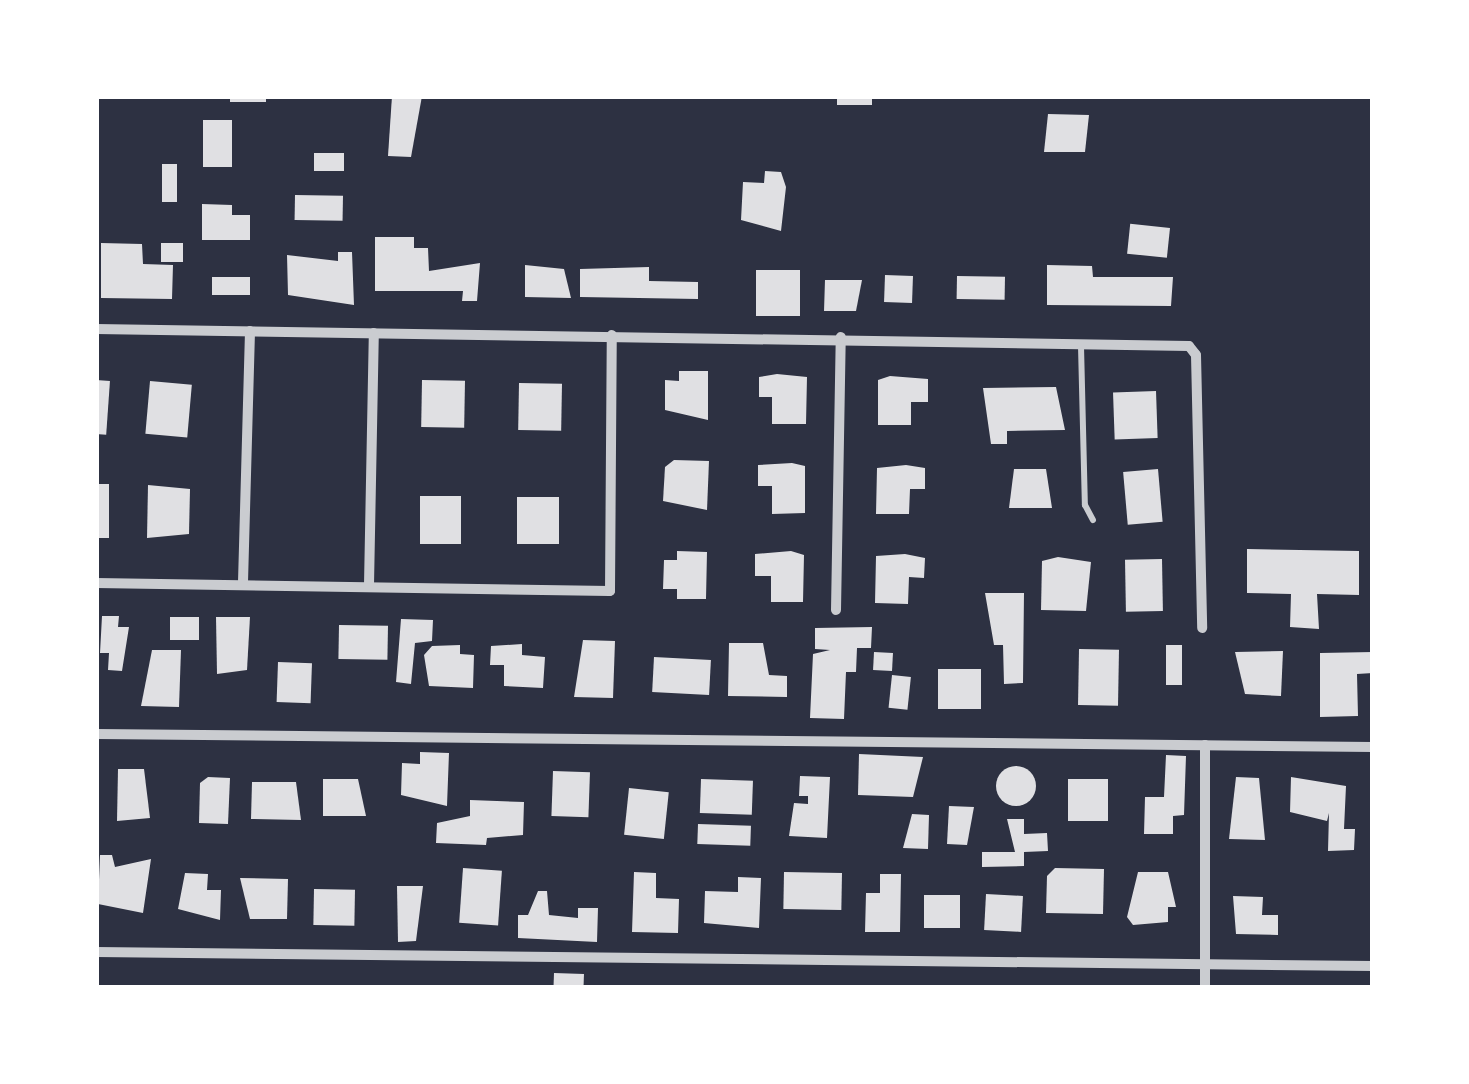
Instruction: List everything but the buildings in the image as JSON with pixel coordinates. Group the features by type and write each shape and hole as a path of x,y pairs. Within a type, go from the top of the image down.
{"street":[{"path":"96,329 1175,344 1196,355 1202,628"},
{"path":"243,582 250,331"},
{"path":"369,585 374,334"},
{"path":"96,583 610,591 612,335"},
{"path":"836,610 841,337"},
{"path":"96,734 1373,747"},
{"path":"1205,745 1205,988"},
{"path":"96,952 1373,965"}],"lane":[{"path":"1082,342 1085,506 1093,520"}]}
